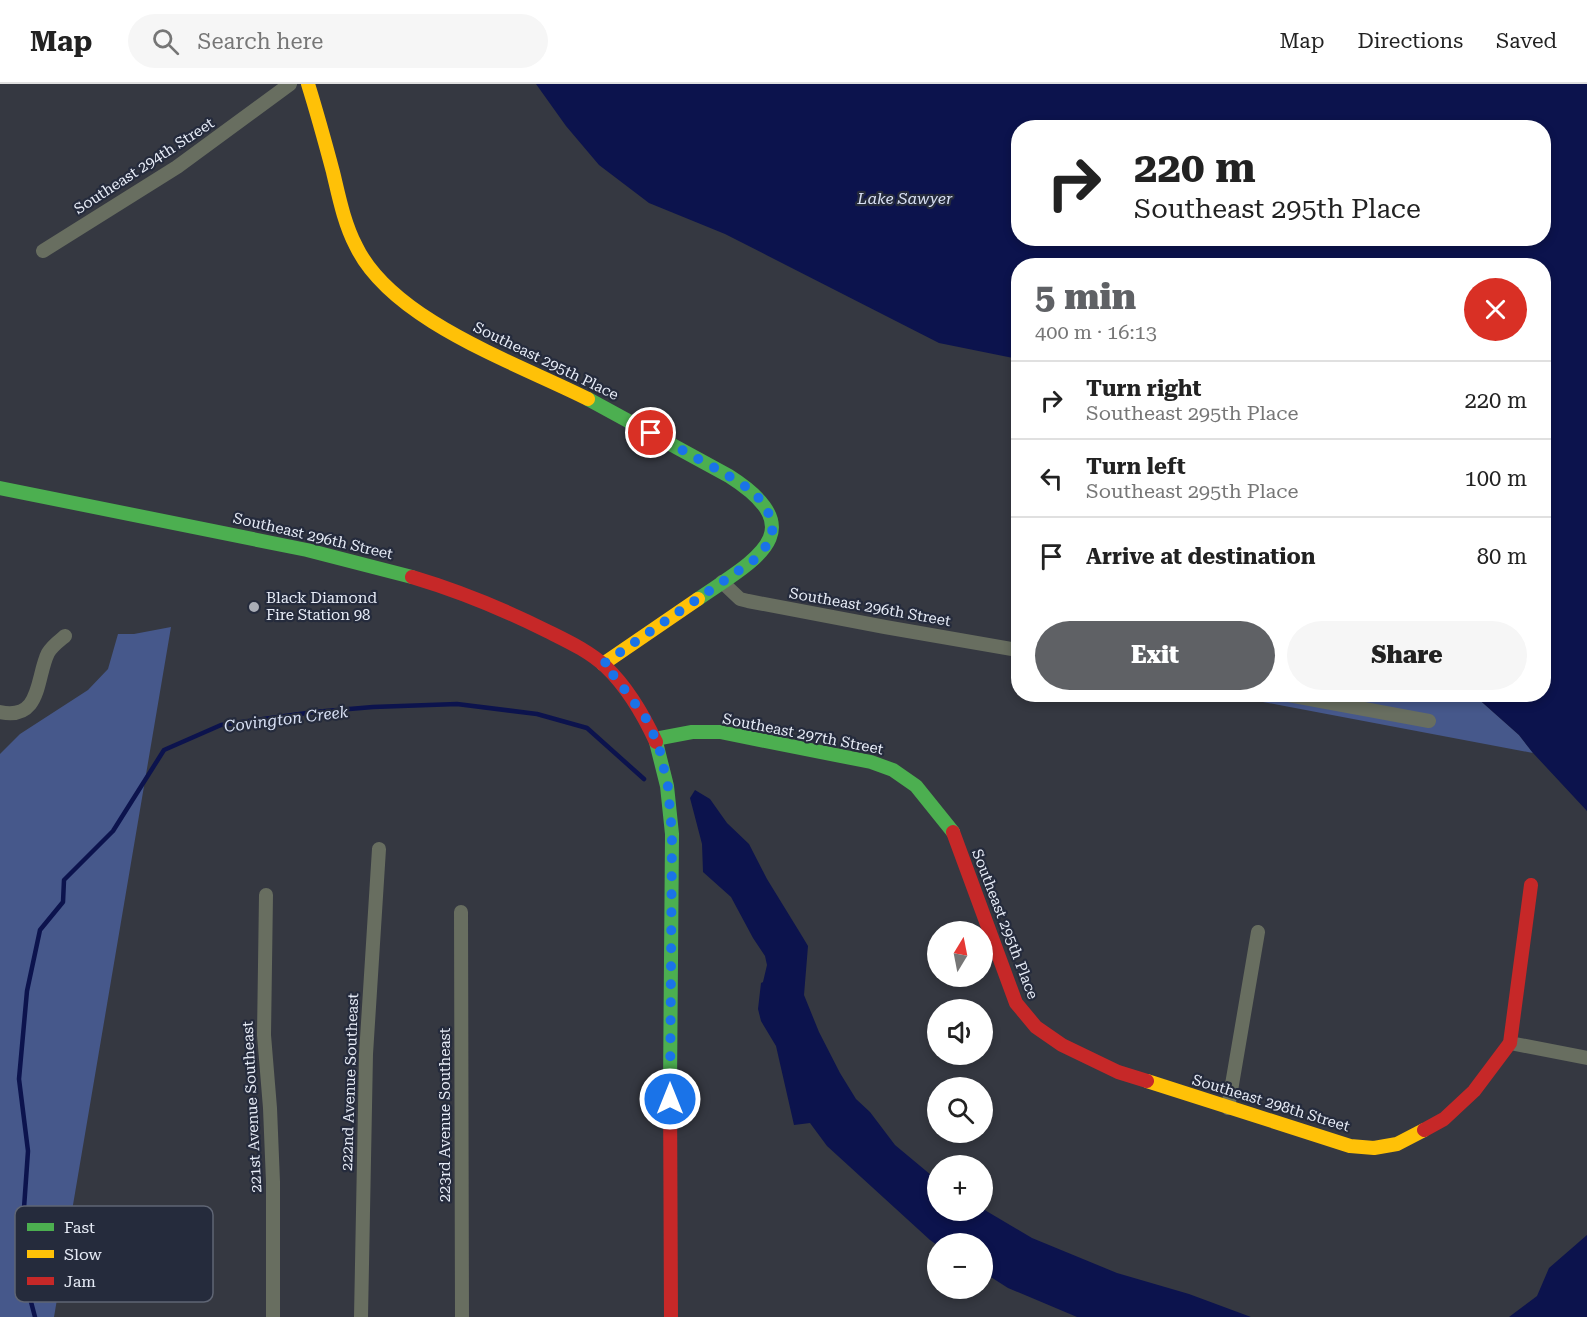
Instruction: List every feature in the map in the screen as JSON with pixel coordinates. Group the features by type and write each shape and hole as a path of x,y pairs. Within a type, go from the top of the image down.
{"street":[{"name":"Southeast 294th Street","path":"43,251 177,167 290,84"},
{"name":"Southeast 295th Place","path":"308,84 338,194 361,257 398,298 449,332 592,400 732,478 755,495 767,510 772,532 764,550 754,560 603,664"},
{"name":"Southeast 296th Street","path":"0,488 269,541 345,558 431,582 513,614 568,642 603,664 616,678 647,720 659,747 668,787 672,834 669,1158 671,1317"},
{"name":"Southeast 296th Street","path":"722,582 740,599 748,601 1011,649"},
{"path":"0,712 17,712 26,708 35,697 48,654 65,636"},
{"path":"1326,702 1429,721"},
{"name":"Southeast 297th Street","path":"655,739 692,732 720,732 871,762 892,770 916,786 953,832"},
{"name":"Southeast 295th Place","path":"953,832 1016,1003 1036,1027 1062,1045"},
{"name":"222nd Avenue Southeast","path":"361,1317 366,1054 379,849"},
{"path":"1531,885 1510,1043 1587,1058"},
{"name":"221st Avenue Southeast","path":"266,895 264,1035 270,1108 273,1194 273,1317"},
{"name":"223rd Avenue Southeast","path":"461,912 462,1317"},
{"path":"1228,1108 1258,932"},
{"name":"Southeast 298th Street","path":"1062,1045 1118,1072 1350,1146 1374,1148 1397,1144 1444,1119 1474,1091 1510,1043"}],"shaded area":[{"path":"171,627 73,1206 15,1206 15,1302 57,1302 54,1317 0,1317 0,754 20,734 88,690 108,669 118,634 134,634"},
{"path":"1263,702 1482,702 1519,735 1533,753"}],"water":[{"name":"Lake Sawyer","path":"536,84 1587,84 1587,811 1519,735 1482,702 1551,702 1551,258 1011,258 1011,358 939,343 725,234 649,203 599,165 566,126"},
{"path":"695,790 710,799 727,823 749,844 767,879 808,946 804,995 819,1032 856,1099 870,1112 895,1145 927,1172 927,1221 993,1221 993,1215 1032,1238 1117,1273 1189,1294 1251,1317 1077,1317 1008,1288 993,1278 993,1233 927,1233 927,1237 827,1146 810,1123 794,1125 776,1046 761,1021 758,1009 761,983 767,965 765,956 731,897 703,872 702,844 690,798"},
{"path":"1587,1235 1587,1317 1509,1317 1537,1296 1549,1268"}],"waterway":[{"name":"Covington Creek","path":"24,1206 28,1151 19,1079 27,991 40,930 63,902 64,880 113,831 164,750 221,725 314,712 457,704 537,714 587,728 644,779"},
{"name":"Covington Creek","path":"31,1302 35,1317"}],"traffic: fast":[{"path":"588,399 729,476 755,496 769,513 772,529 767,544 755,558 698,599"},
{"path":"0,488 307,550 412,577"},
{"path":"655,739 692,732 720,732 871,762 893,770 916,786 953,832"},
{"path":"656,742 667,786 672,834 670,1087"}],"traffic: slow":[{"path":"308,84 348,228 373,273 397,296 427,318 459,337 588,399"},
{"path":"603,664 698,599"},
{"path":"1147,1081 1350,1146 1374,1148 1397,1144 1424,1130"}],"traffic: jam":[{"path":"412,577 497,608 592,656 614,675 628,693 656,742"},
{"path":"953,832 1016,1003 1036,1027 1062,1045 1118,1072 1147,1081"},
{"path":"1424,1130 1444,1119 1474,1091 1510,1043 1531,885"},
{"path":"670,1087 671,1317"}],"place":[{"name":"Black Diamond Fire Station 98","path":"254,607"}],"route":[{"path":"651,433 732,478 755,495 767,510 772,532 764,550 754,560 603,664 647,720 659,747 668,787 672,834 670,1099"}]}
